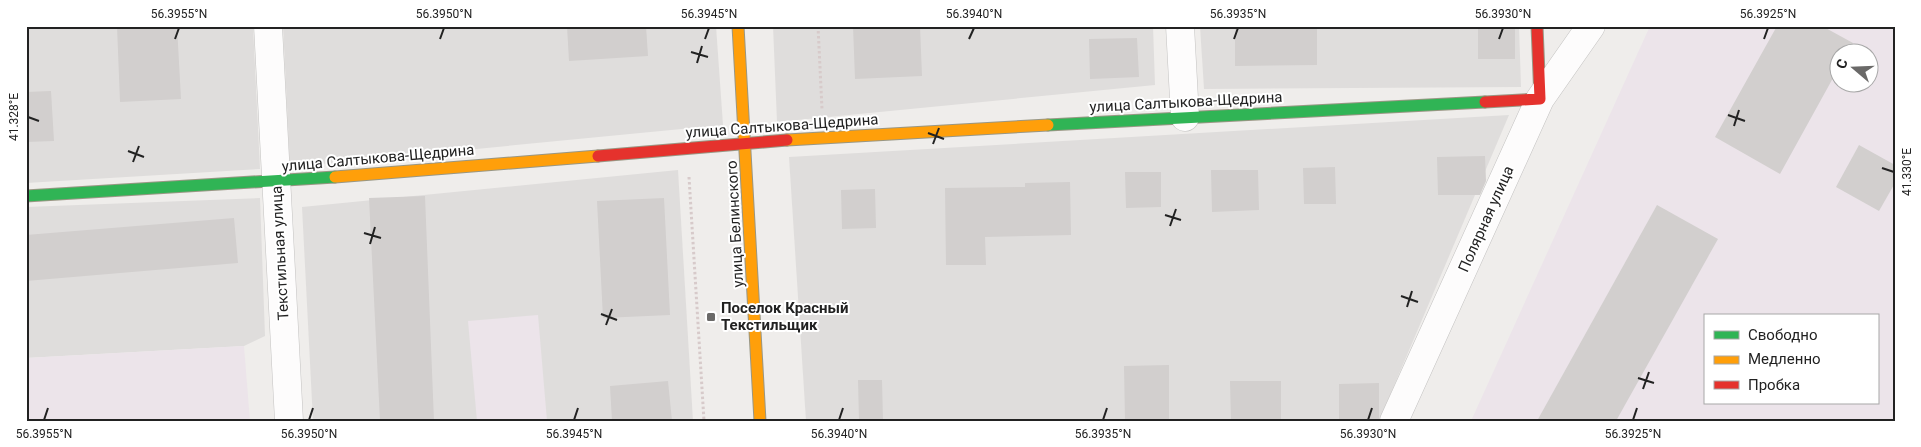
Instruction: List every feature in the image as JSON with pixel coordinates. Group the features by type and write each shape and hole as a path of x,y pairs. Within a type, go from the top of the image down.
{"street":[{"name":"Текстильная улица","path":"268,26 289,421"},
{"name":"улица Белинского","path":"738,26 760,421"},
{"path":"1180,26 1185,117"},
{"path":"1537,26 1540,99"},
{"name":"Полярная улица","path":"1394,421 1540,99 1591,26"},
{"name":"улица Салтыкова-Щедрина","path":"26,196 277,182 824,137 1540,99"}],"path":[{"path":"818,26 824,137"},
{"path":"687,148 704,421"}],"shaded area":[{"path":"26,26 253,26 260,169 26,183"},
{"path":"283,26 716,26 723,125 290,167"},
{"path":"773,26 1153,26 1155,85 777,122"},
{"path":"1200,26 1519,26 1521,87 1204,89"},
{"path":"1650,26 1895,26 1895,421 1471,421"},
{"path":"1509,115 1379,421 806,421 789,157"},
{"path":"678,170 693,421 313,421 302,207"},
{"path":"260,198 265,336 244,346 26,358 26,207"},
{"path":"538,315 547,421 477,421 468,321"},
{"path":"244,346 250,421 26,421 26,358"}],"building":[{"path":"117,26 177,26 181,99 120,102"},
{"path":"567,26 646,26 648,56 569,61"},
{"path":"853,26 920,26 922,76 855,79"},
{"path":"1478,26 1515,26 1515,59 1478,59"},
{"path":"1777,26 1822,26 1851,42 1828,42 1828,87 1780,174 1715,137"},
{"path":"1235,28 1317,28 1317,65 1235,66"},
{"path":"1137,38 1139,77 1090,79 1089,39"},
{"path":"51,91 54,141 26,142 26,92"},
{"path":"1859,145 1895,165 1895,183 1879,211 1836,187"},
{"path":"1485,156 1486,181 1480,195 1438,195 1437,157"},
{"path":"1335,167 1336,204 1304,204 1303,168"},
{"path":"1211,170 1258,170 1259,210 1212,212"},
{"path":"1125,172 1161,172 1161,207 1126,208"},
{"path":"1070,182 1071,235 985,237 986,265 946,265 945,188 1025,187 1025,183"},
{"path":"875,189 876,228 842,229 841,190"},
{"path":"425,196 434,421 380,421 369,198"},
{"path":"664,198 670,315 603,318 597,201"},
{"path":"1657,205 1718,239 1616,421 1537,421"},
{"path":"234,218 238,263 26,281 26,235"},
{"path":"1169,365 1169,421 1125,421 1124,366"},
{"path":"858,380 882,380 883,421 859,421"},
{"path":"668,381 672,421 612,421 610,386"},
{"path":"1230,381 1281,381 1281,421 1231,421"},
{"path":"1379,383 1379,421 1339,421 1339,384"}],"traffic: fast":[{"path":"1048,125 1485,102"},
{"path":"26,196 335,177"}],"traffic: slow":[{"path":"738,26 760,421"},
{"path":"787,140 1048,125"},
{"path":"335,177 598,156"}],"traffic: jam":[{"path":"1485,102 1540,99 1537,26"},
{"path":"598,156 787,140"}],"place":[{"name":"Поселок Красный Текстильщик","path":"711,317"}]}
